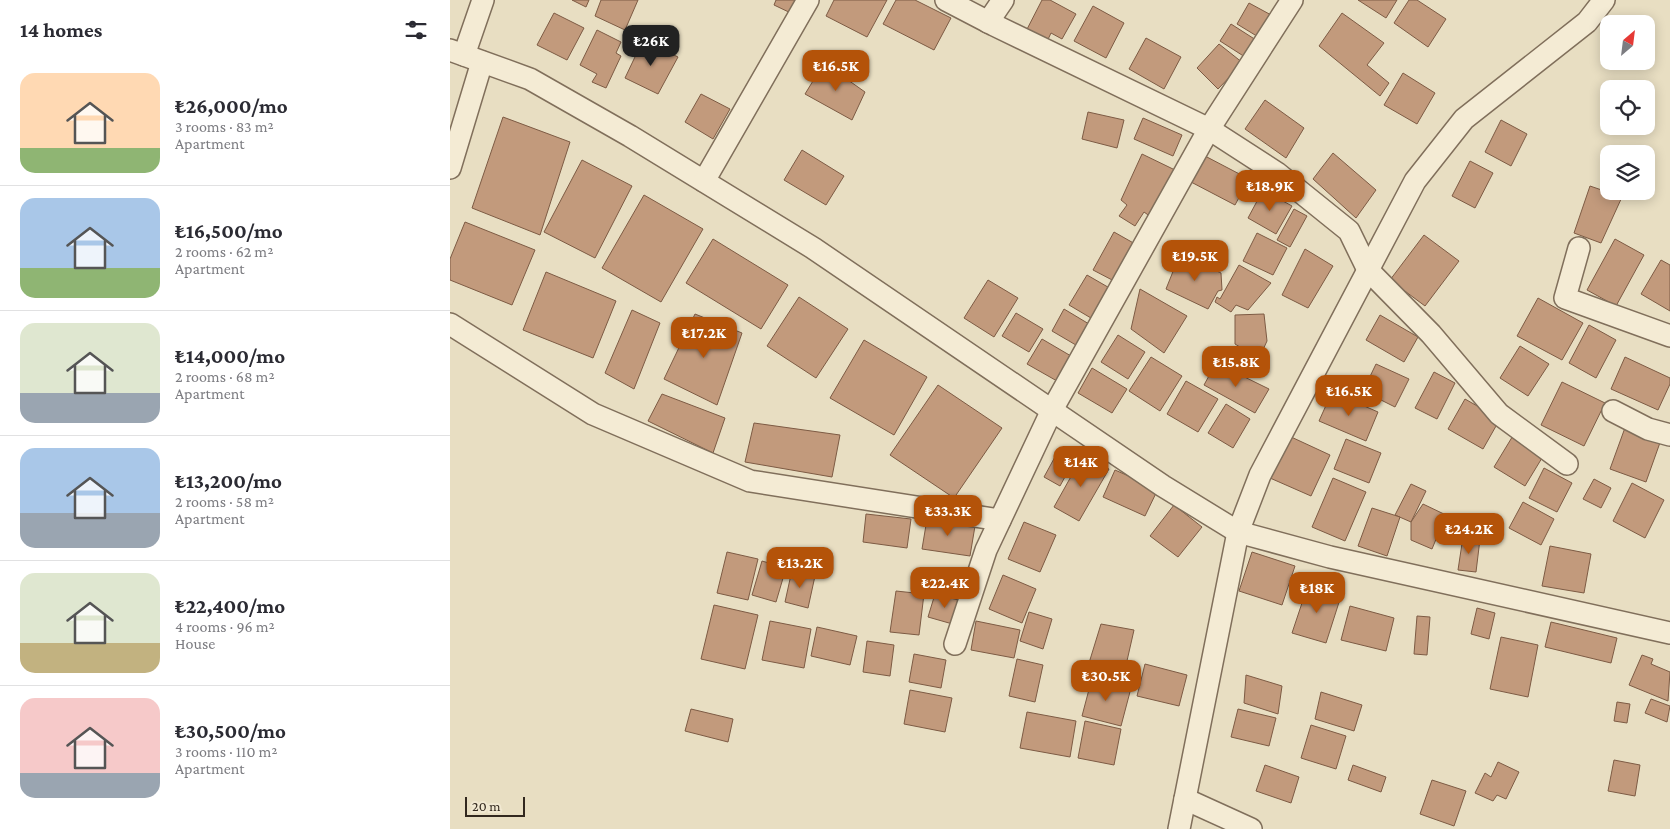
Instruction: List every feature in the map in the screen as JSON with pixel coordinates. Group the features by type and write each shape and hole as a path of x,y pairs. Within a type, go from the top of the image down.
{"street":[{"path":"450,168 465,56 483,0"},
{"path":"704,181 808,0"},
{"path":"946,0 1209,129 1277,173 1350,231 1368,270 1431,334 1499,414 1568,464"},
{"path":"988,22 1003,0"},
{"path":"955,644 986,550 1052,410 1209,129 1292,0"},
{"path":"1179,828 1238,532 1260,475 1415,180 1464,120 1587,22 1604,0"},
{"path":"465,56 530,79 704,181 812,248 1163,486 1238,532 1339,559 1670,633"},
{"path":"1579,248 1565,298 1670,336"},
{"path":"450,324 593,414 750,481 1000,520"},
{"path":"1613,411 1648,429 1670,435"},
{"path":"1185,799 1251,829"}],"building":[{"path":"572,0 589,0 586,7"},
{"path":"601,0 638,0 625,30 595,16"},
{"path":"776,0 802,0 795,15 774,5"},
{"path":"834,0 887,0 867,37 826,16"},
{"path":"896,0 915,0 951,18 934,50 883,24"},
{"path":"1042,0 1050,0 1076,14 1062,39 1051,33 1044,48 1023,37"},
{"path":"1358,0 1397,0 1386,18"},
{"path":"1409,0 1417,0 1446,19 1428,47 1394,23"},
{"path":"1249,3 1273,16 1260,38 1237,24"},
{"path":"1093,6 1124,23 1106,58 1074,41"},
{"path":"554,13 584,28 567,60 537,45"},
{"path":"1342,13 1384,43 1367,65 1389,83 1380,96 1319,46"},
{"path":"1231,24 1256,40 1245,57 1220,41"},
{"path":"597,30 621,42 616,53 621,56 606,88 592,82 597,74 580,65"},
{"path":"1146,38 1181,57 1164,89 1129,69"},
{"path":"643,40 678,57 658,94 625,78"},
{"path":"1219,44 1243,63 1218,89 1197,68"},
{"path":"824,63 865,92 852,120 805,94"},
{"path":"1403,73 1435,93 1417,124 1384,105"},
{"path":"701,94 730,109 713,139 685,122"},
{"path":"1265,100 1304,128 1286,158 1245,129"},
{"path":"1088,112 1124,120 1117,148 1082,139"},
{"path":"503,117 570,142 540,235 472,208"},
{"path":"1143,118 1182,135 1173,156 1134,139"},
{"path":"1501,120 1527,134 1511,166 1485,152"},
{"path":"802,150 844,176 826,205 784,180"},
{"path":"1333,153 1376,190 1356,218 1313,179"},
{"path":"1142,154 1175,170 1151,217 1144,212 1135,226 1119,216 1127,205 1121,200"},
{"path":"1205,156 1249,179 1235,205 1191,182"},
{"path":"582,160 632,186 595,258 544,232"},
{"path":"1470,161 1493,173 1475,208 1452,196"},
{"path":"1590,186 1600,189 1600,200 1621,200 1601,243 1574,233"},
{"path":"1263,190 1292,206 1276,234 1248,218"},
{"path":"644,195 703,229 661,302 602,268"},
{"path":"1294,209 1307,216 1290,247 1277,240"},
{"path":"465,222 535,250 512,305 450,280 450,259"},
{"path":"1114,232 1137,245 1116,282 1093,270"},
{"path":"1257,233 1287,248 1273,275 1243,261"},
{"path":"1424,235 1459,261 1425,306 1390,280"},
{"path":"713,239 788,285 761,329 686,283"},
{"path":"1615,239 1644,255 1616,306 1587,290"},
{"path":"1305,249 1333,266 1308,308 1282,295"},
{"path":"1180,254 1221,273 1222,290 1218,291 1208,309 1166,289"},
{"path":"1661,260 1670,265 1670,311 1641,294"},
{"path":"1239,265 1271,283 1248,310 1236,305 1231,312 1215,302 1217,297 1220,299"},
{"path":"546,272 616,301 593,358 523,330"},
{"path":"1087,275 1113,290 1096,321 1069,305"},
{"path":"988,280 1018,298 994,337 964,318"},
{"path":"1140,289 1187,316 1164,353 1131,329"},
{"path":"799,297 848,329 816,378 767,346"},
{"path":"1538,298 1583,323 1562,360 1517,336"},
{"path":"1064,309 1094,327 1081,348 1052,331"},
{"path":"632,310 660,323 634,389 605,373"},
{"path":"1016,313 1043,329 1029,352 1002,336"},
{"path":"695,314 742,333 717,405 664,379"},
{"path":"1264,314 1267,341 1261,354 1253,355 1235,344 1235,315"},
{"path":"1380,315 1418,337 1404,362 1366,340"},
{"path":"1589,325 1616,340 1596,378 1569,363"},
{"path":"1118,335 1145,352 1128,379 1101,362"},
{"path":"1042,339 1071,356 1057,381 1027,364"},
{"path":"864,340 927,377 894,435 830,398"},
{"path":"1520,346 1549,364 1528,396 1500,378"},
{"path":"1151,357 1182,376 1160,411 1129,391"},
{"path":"1625,357 1670,378 1670,384 1658,410 1611,389"},
{"path":"1216,363 1269,389 1255,413 1204,385"},
{"path":"1376,364 1409,379 1395,407 1363,391"},
{"path":"1092,368 1127,389 1112,413 1078,393"},
{"path":"1434,372 1455,383 1437,419 1415,408"},
{"path":"1186,381 1218,399 1198,432 1167,414"},
{"path":"1562,382 1605,403 1584,446 1541,425"},
{"path":"938,385 1002,428 954,498 890,455"},
{"path":"1332,392 1378,412 1366,441 1319,421"},
{"path":"662,394 725,418 713,453 648,421"},
{"path":"1465,399 1500,419 1483,449 1448,429"},
{"path":"1226,404 1250,419 1233,448 1208,433"},
{"path":"754,423 840,435 832,477 745,462"},
{"path":"1626,425 1662,437 1646,482 1610,469"},
{"path":"1514,434 1545,453 1525,486 1494,467"},
{"path":"1289,436 1330,455 1311,496 1270,478"},
{"path":"1346,439 1381,453 1369,483 1334,469"},
{"path":"1056,455 1072,464 1060,486 1044,477"},
{"path":"1083,455 1109,469 1079,521 1054,507"},
{"path":"1544,468 1572,483 1557,512 1529,498"},
{"path":"1115,470 1158,489 1145,516 1103,497"},
{"path":"1333,478 1366,492 1345,541 1312,527"},
{"path":"1594,479 1611,488 1601,508 1583,499"},
{"path":"1632,483 1664,500 1645,538 1613,521"},
{"path":"1411,484 1426,491 1411,522 1395,515"},
{"path":"1523,502 1554,519 1541,545 1509,528"},
{"path":"1423,504 1446,515 1432,549 1411,540 1411,522"},
{"path":"1174,505 1202,527 1178,557 1150,536"},
{"path":"1372,508 1400,517 1387,556 1358,546"},
{"path":"866,514 911,519 907,548 863,542"},
{"path":"927,519 975,526 970,556 922,549"},
{"path":"1024,522 1056,535 1040,572 1008,559"},
{"path":"1463,537 1480,539 1476,572 1458,570"},
{"path":"1550,546 1591,554 1584,593 1542,586"},
{"path":"727,552 758,559 748,600 717,593"},
{"path":"1252,552 1295,566 1282,605 1239,591"},
{"path":"762,561 786,568 776,602 752,595"},
{"path":"949,568 971,575 963,598 941,590"},
{"path":"792,570 815,576 808,608 785,602"},
{"path":"1003,575 1036,589 1022,623 989,609"},
{"path":"1308,585 1341,596 1326,643 1292,633"},
{"path":"896,591 924,594 919,635 890,632"},
{"path":"935,594 962,601 956,625 928,617"},
{"path":"714,605 758,615 745,669 701,659"},
{"path":"1350,606 1394,618 1386,651 1341,640"},
{"path":"1477,608 1495,613 1489,639 1471,634"},
{"path":"1029,612 1052,619 1043,649 1020,641"},
{"path":"1417,616 1430,617 1427,655 1414,654"},
{"path":"770,621 811,629 804,668 762,660"},
{"path":"976,621 1020,630 1014,658 971,650"},
{"path":"1551,622 1617,638 1611,663 1545,647"},
{"path":"1101,624 1134,630 1124,674 1089,663"},
{"path":"817,627 857,636 850,665 811,656"},
{"path":"1501,637 1538,645 1528,697 1490,689"},
{"path":"867,641 894,645 890,676 863,672"},
{"path":"914,654 946,660 941,688 909,682"},
{"path":"1642,655 1653,659 1651,664 1670,672 1668,701 1629,685"},
{"path":"1017,659 1043,665 1035,702 1009,696"},
{"path":"1145,664 1187,675 1179,706 1137,696"},
{"path":"1246,675 1282,686 1278,714 1244,703"},
{"path":"1092,678 1131,688 1121,726 1082,716"},
{"path":"910,690 952,698 945,732 904,724"},
{"path":"1321,692 1362,705 1354,731 1315,719"},
{"path":"1651,699 1670,706 1667,722 1645,713"},
{"path":"1617,702 1630,704 1627,723 1614,721"},
{"path":"691,709 733,719 728,742 685,731"},
{"path":"1238,709 1276,718 1269,746 1231,737"},
{"path":"1027,712 1076,721 1070,757 1020,748"},
{"path":"1085,721 1121,729 1114,765 1078,758"},
{"path":"1311,725 1346,736 1336,769 1301,758"},
{"path":"1614,760 1640,765 1635,796 1608,791"},
{"path":"1498,762 1519,772 1506,799 1497,795 1493,801 1475,793 1485,773 1491,777"},
{"path":"1265,765 1299,777 1291,803 1256,791"},
{"path":"1353,765 1386,777 1381,792 1348,780"},
{"path":"1432,780 1466,791 1454,826 1420,814"}]}
